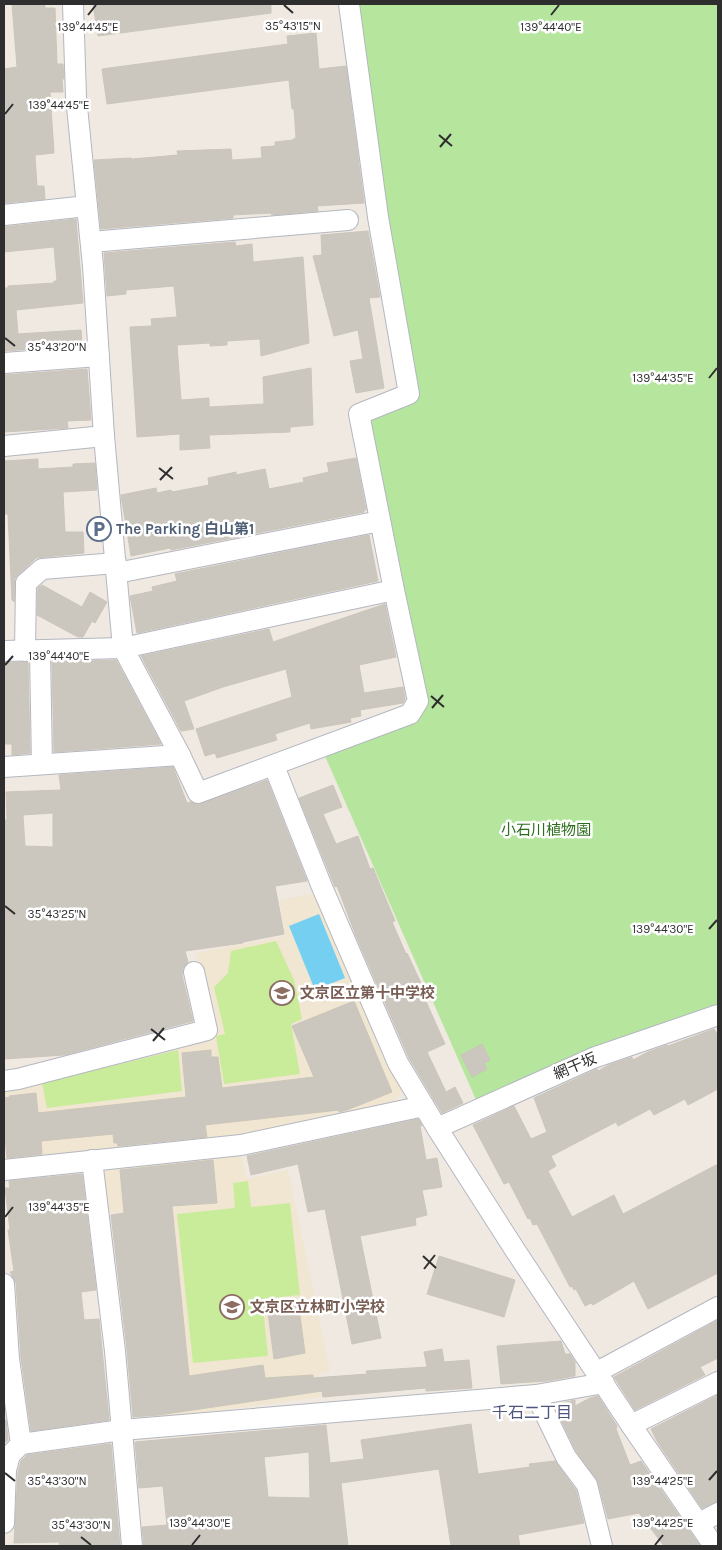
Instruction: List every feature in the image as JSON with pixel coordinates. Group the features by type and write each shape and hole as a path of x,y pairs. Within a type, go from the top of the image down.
{"street":[{"path":"73,4 76,97 91,242 104,436 123,648 198,793 410,714 418,701 359,414 409,394 378,217 349,4"},
{"path":"4,215 87,206"},
{"path":"91,242 348,220"},
{"path":"4,363 99,356"},
{"path":"4,446 104,436"},
{"path":"42,764 26,583 42,569 116,568 380,521"},
{"path":"4,651 123,648 394,590"},
{"path":"4,767 180,755"},
{"path":"274,766 322,887 394,1055 437,1128 515,1250 714,1546"},
{"path":"4,1081 207,1030 194,972"},
{"name":"網干坂","path":"437,1128 593,1058 718,1015"},
{"path":"4,1170 241,1145 424,1106"},
{"path":"92,1160 116,1351 132,1546"},
{"path":"4,1284 9,1359 21,1444"},
{"path":"4,1523 6,1470 10,1454 21,1444 122,1430 536,1395 600,1377 718,1307"},
{"path":"631,1425 718,1382"},
{"path":"536,1395 566,1456 587,1485 602,1546"},
{"path":"699,1523 718,1513"}],"shaded area":[{"name":"文京区立第十中学校","path":"311,894 320,898 402,1092 393,1104 245,1138 8,1164 4,1160 4,1086 213,1032 196,953 285,936 280,900"},
{"name":"文京区立林町小学校","path":"240,1150 247,1179 288,1170 330,1371 319,1374 321,1397 159,1418 140,1243 130,1211 107,1213 102,1169"}],"green space":[{"name":"小石川植物園","path":"355,4 718,4 718,1010 477,1102 325,756 412,721 364,416 413,398"},
{"path":"276,941 294,980 302,1019 291,1024 300,1074 224,1084 216,1036 225,1034 214,987 228,973 231,951"},
{"path":"178,1050 182,1091 47,1108 42,1083"},
{"path":"248,1181 251,1207 290,1203 300,1295 262,1299 268,1356 193,1363 177,1214 235,1208 233,1183"}],"water":[{"path":"319,914 345,978 315,990 289,926"}],"building":[{"path":"12,4 45,4 45,8 55,8 57,64 63,64 64,79 62,79 63,92 50,92 54,153 35,155 37,186 44,186 45,199 4,203 4,69 17,67"},
{"path":"93,4 271,4 271,13 98,36"},
{"path":"316,33 319,69 346,66 364,203 317,206 318,211 272,215 271,213 233,215 233,218 101,229 94,160 178,155 177,151 231,149 232,160 262,158 261,147 275,146 275,142 296,138 289,80 107,104 102,69 288,44 287,36"},
{"path":"76,219 83,303 16,310 18,334 81,330 82,345 4,351 4,288 8,288 8,286 54,283 54,281 57,281 54,247 4,252 4,227"},
{"path":"368,231 380,297 369,298 384,388 356,393 350,361 363,359 358,330 334,336 313,256 322,255 321,235"},
{"path":"235,242 236,246 252,244 253,262 303,257 309,343 261,356 260,339 227,341 227,345 210,346 210,343 177,345 181,400 209,398 209,407 264,404 263,377 311,368 313,425 290,427 290,432 209,435 210,448 180,450 180,434 137,437 130,327 152,326 151,319 177,317 174,286 126,290 126,294 107,296 104,253"},
{"path":"87,369 91,420 67,421 68,428 4,432 4,375"},
{"path":"356,458 366,510 364,512 171,550 170,548 131,556 121,495 156,488 157,493 171,490 172,492 209,485 208,478 236,472 236,475 265,469 269,489 304,482 303,478 329,472 327,463"},
{"path":"38,459 38,469 73,467 73,464 95,463 97,490 63,492 65,532 83,532 84,553 36,558 15,578 14,602 12,600 8,514 4,514 4,461"},
{"path":"369,535 378,581 137,633 130,596 153,591 152,587 177,581 175,574"},
{"path":"42,585 82,607 90,592 107,602 95,623 92,621 83,637 78,637 37,615 38,588"},
{"path":"385,604 396,657 359,665 364,693 403,687 405,699 403,703 360,710 361,716 350,718 351,722 311,729 310,723 275,734 277,740 217,758 215,753 205,756 196,729 292,697 286,669 223,687 184,701 194,729 181,731 141,656 269,629 273,642"},
{"path":"116,660 161,744 54,752 52,662"},
{"path":"28,662 30,753 12,755 12,744 4,744 4,663"},
{"path":"173,767 187,803 191,802 197,805 267,780 307,881 275,886 284,934 243,943 185,951 188,962 183,968 182,975 193,1021 64,1055 4,1059 4,820 7,820 6,792 61,790 59,775","holes":["53,813 53,847 25,846 23,815"]},
{"path":"333,785 342,807 323,814 336,844 358,836 370,869 373,868 395,921 392,922 427,996 424,997 445,1044 427,1052 446,1092 455,1087 463,1103 442,1113 409,1058 356,936 337,886 335,887 299,798"},
{"path":"354,1001 392,1092 339,1112 339,1110 205,1125 207,1137 118,1146 117,1143 114,1143 113,1134 41,1141 42,1154 7,1158 4,1098 36,1093 38,1113 186,1097 182,1053 211,1050 211,1057 218,1057 222,1088 314,1077 292,1026"},
{"path":"714,1029 718,1036 718,1089 688,1105 685,1099 654,1115 650,1109 618,1126 616,1122 551,1156 556,1166 548,1171 572,1217 614,1195 623,1214 718,1164 718,1273 648,1309 634,1281 593,1305 591,1303 585,1306 576,1289 574,1290 572,1286 570,1287 537,1224 533,1225 530,1218 528,1219 509,1182 504,1184 473,1125 514,1106 531,1139 547,1132 534,1098 597,1069 598,1071 632,1057 633,1060 648,1052"},
{"path":"482,1044 490,1060 484,1063 487,1069 472,1077 461,1055"},
{"path":"418,1119 422,1125 420,1126 426,1160 437,1158 442,1187 422,1190 427,1215 415,1218 416,1225 360,1236 381,1338 352,1344 325,1209 308,1212 298,1164 251,1175 247,1156"},
{"path":"213,1160 217,1203 172,1206 189,1376 263,1365 265,1378 313,1375 313,1378 367,1374 366,1371 427,1367 424,1352 442,1349 444,1362 469,1360 472,1388 426,1391 426,1388 323,1397 322,1391 159,1415 133,1417 111,1215 124,1213 120,1170"},
{"path":"82,1174 96,1290 81,1292 84,1320 99,1319 109,1420 31,1431 21,1358 16,1283 10,1272 14,1271 8,1230 10,1230 5,1188 10,1188 9,1181"},
{"path":"439,1256 515,1280 504,1317 427,1294"},
{"path":"298,1301 305,1353 274,1359 267,1305"},
{"path":"718,1320 718,1358 700,1367 705,1375 635,1410 614,1377"},
{"path":"561,1341 565,1354 570,1354 575,1362 575,1376 547,1381 501,1384 497,1346"},
{"path":"718,1395 718,1501 702,1508 658,1443 651,1429"},
{"path":"598,1396 617,1426 616,1429 630,1465 641,1461 700,1546 664,1546 639,1513 608,1519 598,1482 576,1451 554,1405 575,1400 575,1406"},
{"path":"4,1420 6,1420 8,1440 4,1443"},
{"path":"471,1424 478,1474 530,1467 529,1464 555,1461 576,1490 584,1523 518,1535 520,1546 451,1546 439,1469 341,1483 348,1546 144,1546 142,1527 167,1525 163,1486 139,1488 135,1442 326,1425 330,1463 364,1459 361,1440","holes":["309,1452 310,1498 268,1497 264,1457"]},
{"path":"111,1444 120,1546 60,1546 59,1542 14,1543 18,1472 21,1461 27,1455"}],"place":[{"name":"The Parking 白山第1","path":"99,529"},
{"name":"文京区立第十中学校","path":"282,993"},
{"name":"文京区立林町小学校","path":"232,1307"}],"district":[{"name":"千石二丁目","path":"532,1412"}]}
